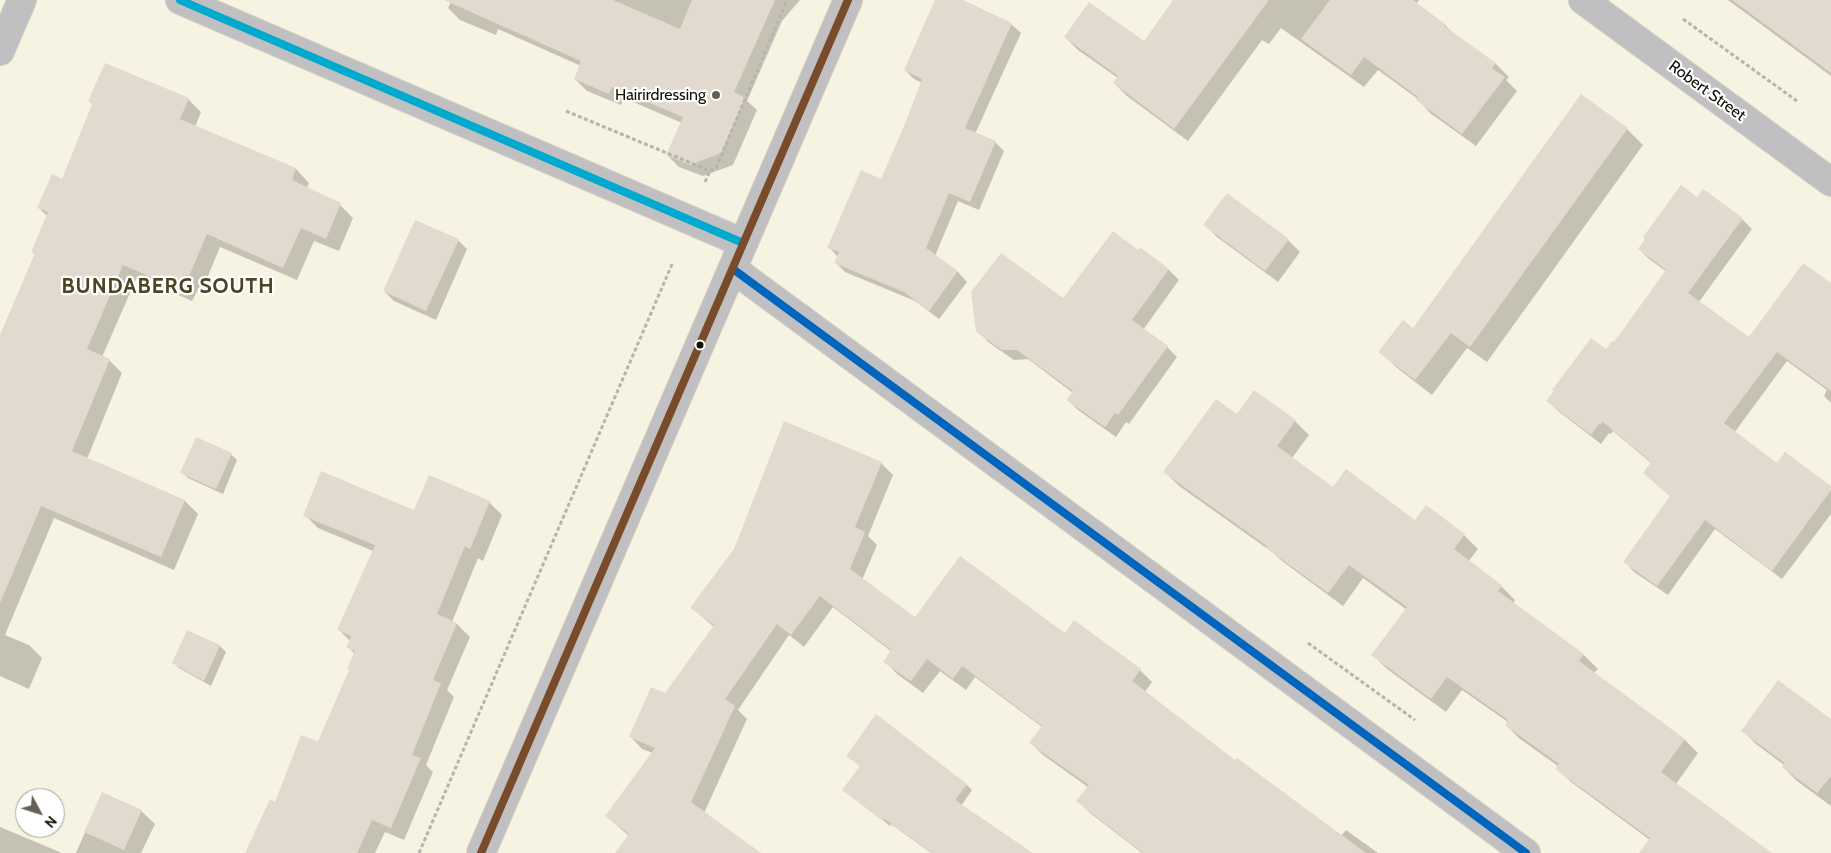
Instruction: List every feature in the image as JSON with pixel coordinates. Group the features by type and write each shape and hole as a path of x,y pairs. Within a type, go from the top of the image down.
{"street":[{"path":"0,51 22,0"},
{"path":"180,0 743,243"},
{"path":"481,853 848,0"},
{"name":"Robert Street","path":"1583,0 1831,182"},
{"path":"733,269 1526,853"}],"path":[{"path":"705,182 710,171 716,168 787,0"},
{"path":"1683,18 1797,101"},
{"path":"566,111 710,171"},
{"path":"419,853 673,262"},
{"path":"1308,643 1415,720"}],"building":[{"path":"444,0 613,0 680,29 692,0 775,0 734,92 745,98 721,153 690,165 666,155 683,117 612,87 609,94 574,79 581,61"},
{"path":"935,0 963,0 1012,23 965,128 996,141 970,202 949,193 926,248 958,271 929,311 904,292 834,263 839,252 827,248 861,170 881,179 922,79 904,70"},
{"path":"1173,0 1269,0 1174,129 1113,83 1118,76 1064,37 1089,2 1144,41"},
{"path":"1330,0 1413,0 1445,24 1444,26 1496,63 1492,68 1505,77 1462,134 1416,100 1418,97 1364,57 1351,75 1301,39"},
{"path":"1732,0 1831,0 1831,73"},
{"path":"105,63 189,98 180,119 296,168 292,180 341,203 326,239 301,228 283,268 207,234 189,276 186,274 179,289 123,265 87,349 110,359 72,451 185,500 161,557 41,506 0,603 0,335 35,253 31,252 48,212 37,208 52,174 62,179 92,104 88,101"},
{"path":"1581,94 1628,128 1470,347 1451,333 1415,380 1378,352 1403,320 1413,328"},
{"path":"1681,185 1697,197 1703,189 1743,218 1688,293 1749,337 1803,263 1831,283 1831,391 1777,352 1724,423 1777,463 1785,452 1831,486 1831,490 1772,571 1705,520 1657,586 1623,562 1670,496 1643,473 1651,462 1603,422 1599,424 1591,435 1546,401 1554,391 1552,390 1591,338 1606,349 1612,341 1614,342 1666,270 1638,249 1645,239 1643,237"},
{"path":"1227,193 1289,239 1265,271 1203,225"},
{"path":"415,220 459,239 426,311 383,291"},
{"path":"1113,231 1138,250 1140,247 1169,269 1132,320 1168,346 1118,415 1115,413 1105,427 1066,400 1073,391 1017,350 1002,350 976,332 971,292 1001,253 1063,298"},
{"path":"1254,390 1296,420 1277,446 1333,487 1346,469 1415,520 1426,505 1465,534 1454,549 1502,585 1498,591 1584,654 1579,661 1685,739 1661,772 1772,853 1639,853 1650,838 1555,769 1559,764 1505,725 1508,720 1447,677 1431,699 1371,655 1407,607 1349,565 1328,593 1266,548 1267,546 1163,472 1216,399 1237,414"},
{"path":"784,421 882,462 855,527 865,532 850,569 915,617 960,556 1065,633 1074,620 1141,669 1132,681 1235,760 1237,758 1366,853 1143,853 1076,801 1089,785 1029,743 1042,726 962,666 953,679 927,659 911,681 883,662 891,650 820,596 791,635 777,624 725,699 735,706 691,802 761,853 615,853 629,834 605,816 655,748 629,737 651,687 665,693 714,625 690,608 734,549"},
{"path":"196,437 232,453 216,489 180,473"},
{"path":"321,471 414,510 429,475 490,501 470,549 465,546 437,614 457,623 433,680 441,683 412,755 421,758 391,828 372,820 357,853 245,853 270,799 275,802 301,735 318,741 349,670 347,669 355,651 346,647 351,636 337,630 375,545 303,516"},
{"path":"187,630 220,645 204,681 172,663"},
{"path":"1778,680 1831,719 1831,776 1817,793 1782,767 1785,763 1741,731"},
{"path":"876,714 967,784 955,800 1033,853 932,853 885,819 883,821 842,790 860,766 846,756"},
{"path":"102,792 142,810 124,850 84,832"}],"transit line":[{"path":"180,0 743,243"},
{"path":"481,853 848,0"},
{"path":"733,269 1526,853"}],"place":[{"name":"Hairirdressing","path":"716,95"}],"district":[{"name":"BUNDABERG SOUTH","path":"168,287"}]}
